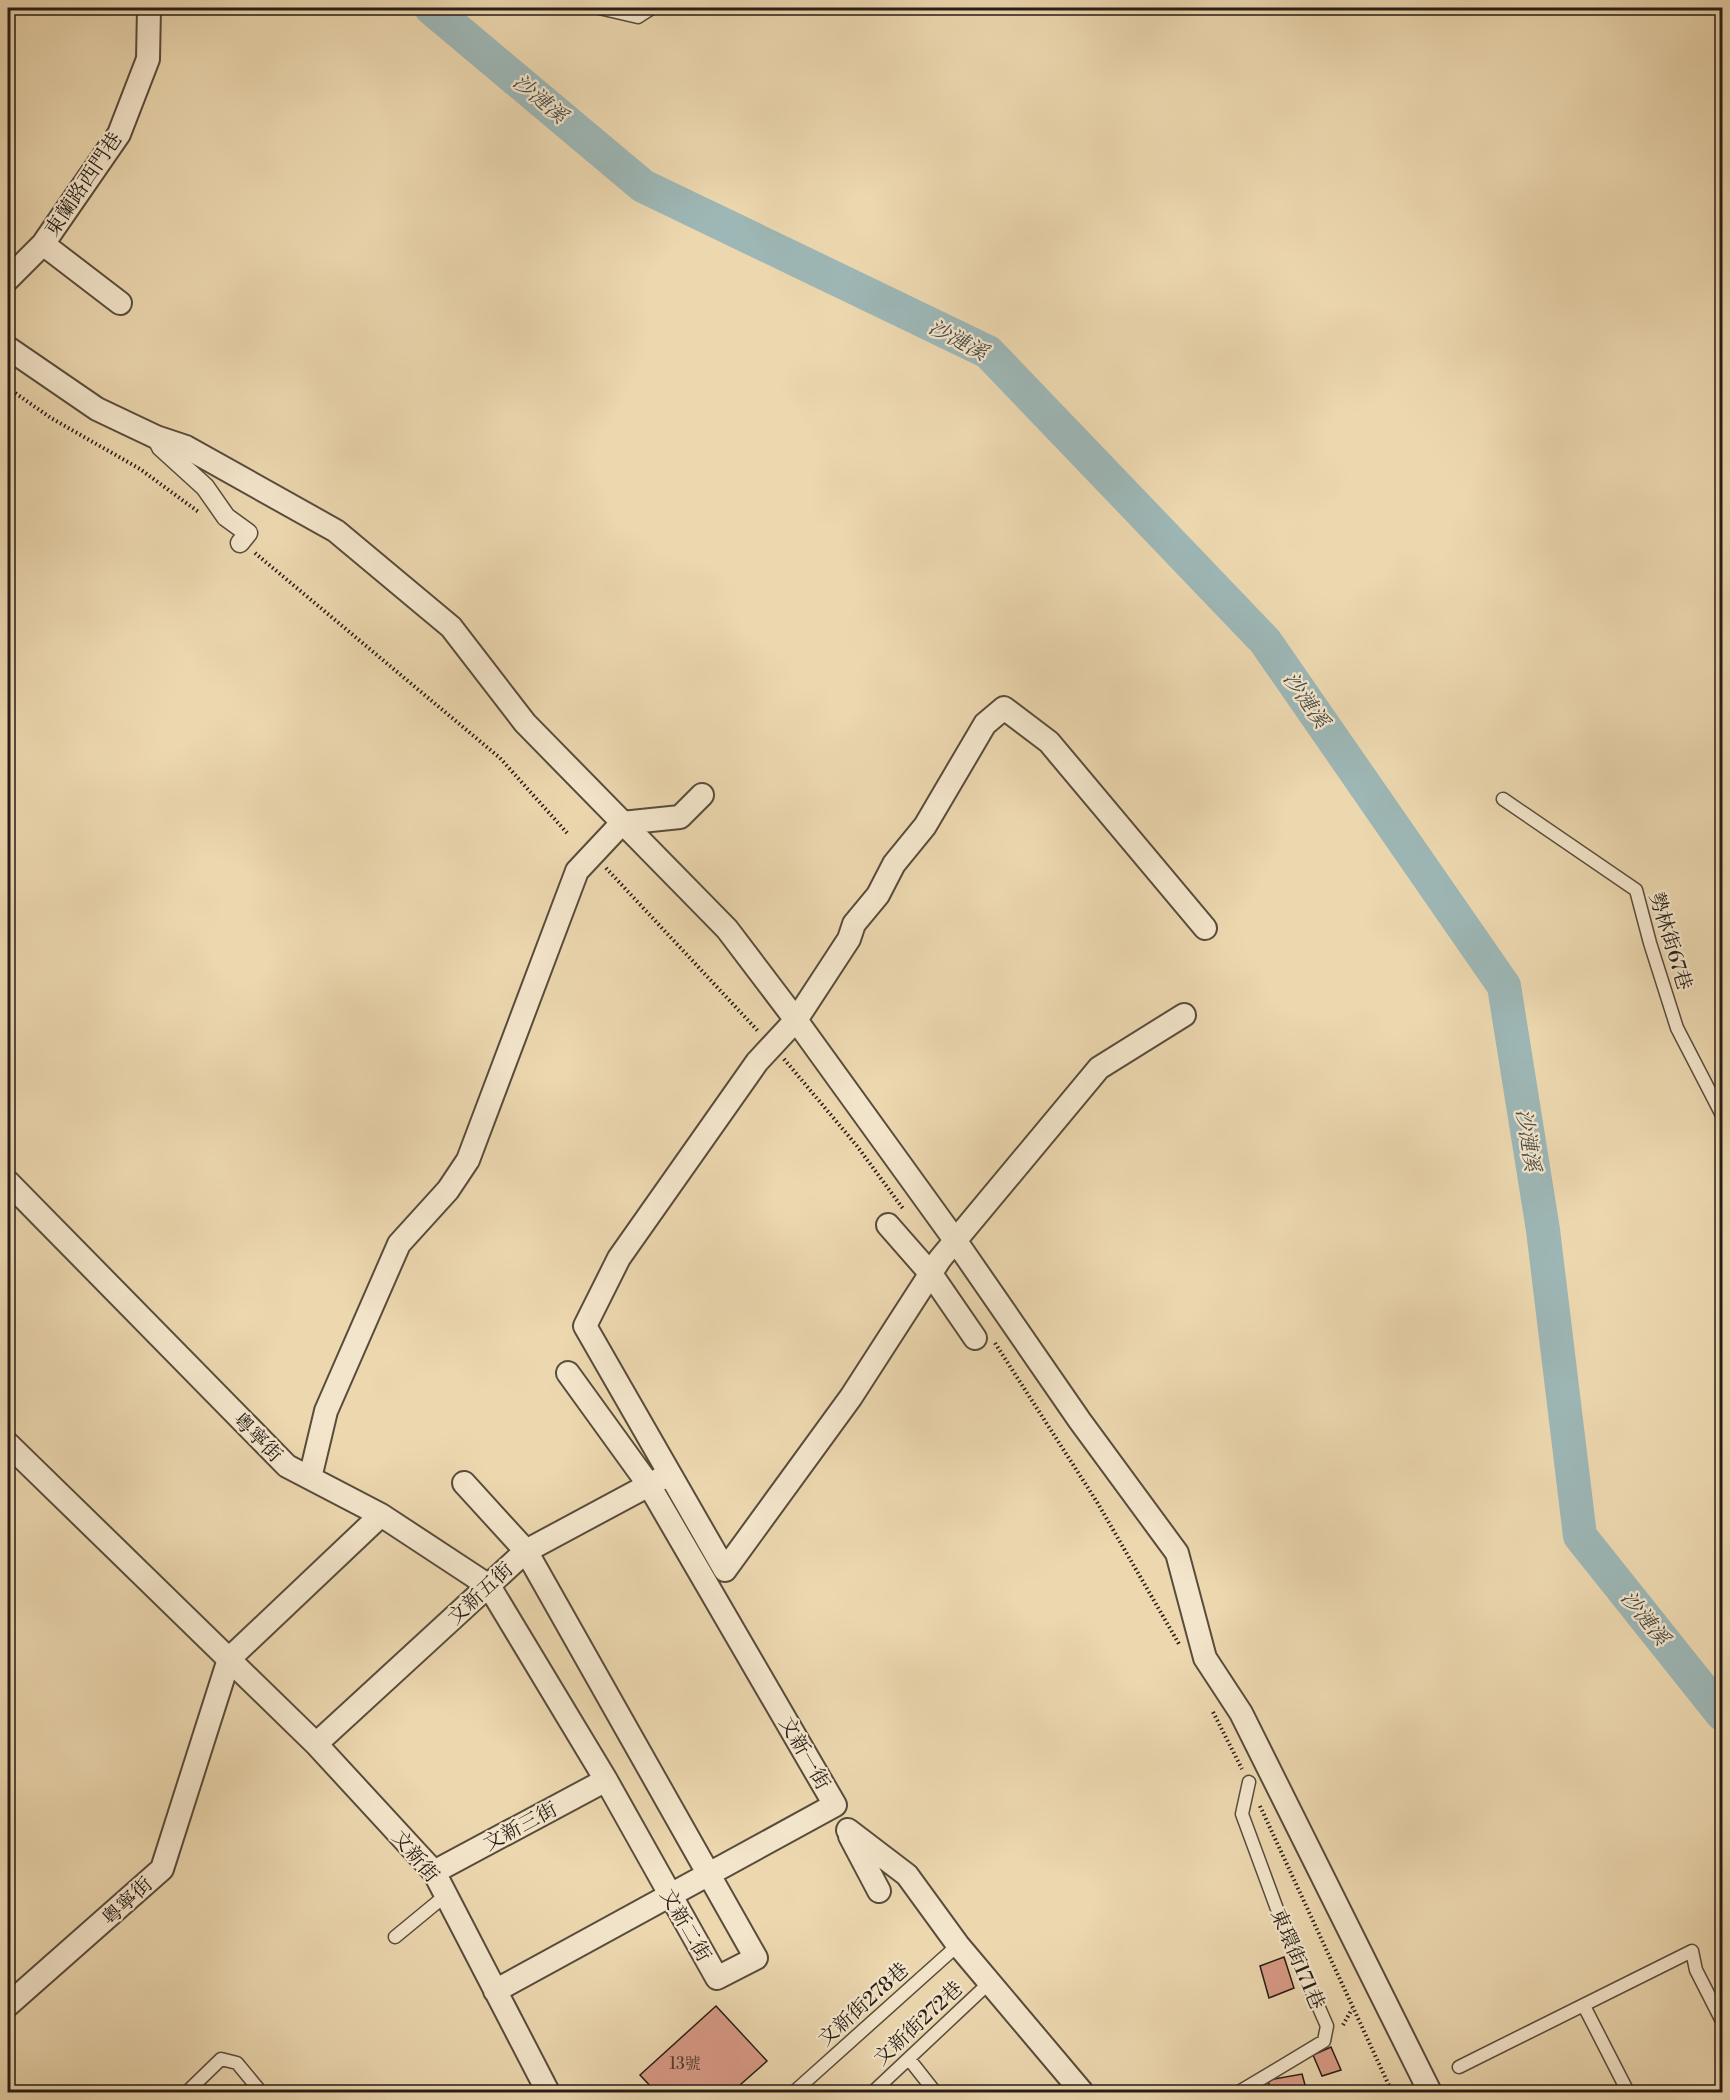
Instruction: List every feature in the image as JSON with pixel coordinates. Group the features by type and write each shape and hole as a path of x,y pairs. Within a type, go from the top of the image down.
{"street":[{"name":"東蘭路西門巷","path":"8,279 43,244 119,134 148,59 149,8"},
{"path":"43,244 120,303"},
{"path":"8,348 97,409 156,437 186,447 336,531 452,627 525,723 727,929 796,1020 955,1240 1080,1421 1177,1553 1205,1658 1241,1713 1430,2092"},
{"path":"156,437 161,447 205,487 226,517 248,534 240,543"},
{"path":"1184,1014 1099,1068 955,1240 851,1397 725,1570 659,1479 585,1326 619,1258 757,1062 796,1020 849,939 854,924 878,895 894,864 925,826 985,724 1004,708 1049,742 1205,928"},
{"path":"310,1478 326,1411 399,1244 448,1190 468,1160 577,871 622,823 680,817 702,795"},
{"name":"粵寧街","path":"8,1182 287,1466 381,1515 229,1659 162,1869 8,2006"},
{"path":"896,1218 931,1274 984,1339"},
{"name":"文新一街","path":"495,1991 835,1805 659,1479 568,1373"},
{"path":"8,1444 229,1659"},
{"name":"文新五街","path":"316,1744 526,1551 659,1479"},
{"name":"文新二街","path":"381,1515 489,1586 606,1780 717,1978 756,1958 526,1551 464,1483"},
{"name":"文新街","path":"229,1659 316,1744 434,1872 548,2092"},
{"name":"文新三街","path":"434,1872 606,1780"},
{"path":"835,1805 879,1891"},
{"path":"848,1830 907,1875 958,1945 1083,2092"}],"lane":[{"path":"599,8 638,17 651,8"},
{"name":"勢林街67巷","path":"1503,799 1636,890 1677,1028 1722,1116"},
{"name":"東環街171巷","path":"1239,2092 1324,2041 1327,2026 1284,1928 1242,1814 1249,1782"},
{"path":"395,1937 446,1895"},
{"name":"文新街278巷","path":"794,2092 958,1945"},
{"path":"1459,2067 1692,1951 1696,1970 1722,2021"},
{"name":"文新街272巷","path":"873,2092 989,1983"},
{"path":"1584,2006 1628,2092"},
{"path":"187,2092 221,2059 237,2063 261,2092"},
{"path":"909,2059 935,2092"}],"path":[{"path":"8,388 51,418 140,469 204,516"},
{"path":"240,543 500,758 568,834"},
{"path":"593,854 762,1035"},
{"path":"782,1056 857,1146 896,1218"},
{"path":"984,1339 1097,1502 1184,1653"},
{"path":"1209,1702 1249,1782 1392,2092"}],"building":[{"path":"1284,1957 1294,1988 1269,1998 1260,1966"},
{"path":"716,2006 767,2061 732,2092 656,2092 640,2075"},
{"path":"1331,2047 1341,2070 1322,2076 1313,2055"},
{"path":"1302,2074 1307,2092 1271,2092 1268,2080"}],"waterway":[{"name":"沙漣溪","path":"431,8 643,186 988,352 1265,641 1504,986 1543,1230 1580,1536 1722,1714"},
{"name":"沙漣溪","path":"1715,1704 1722,1703"}]}
